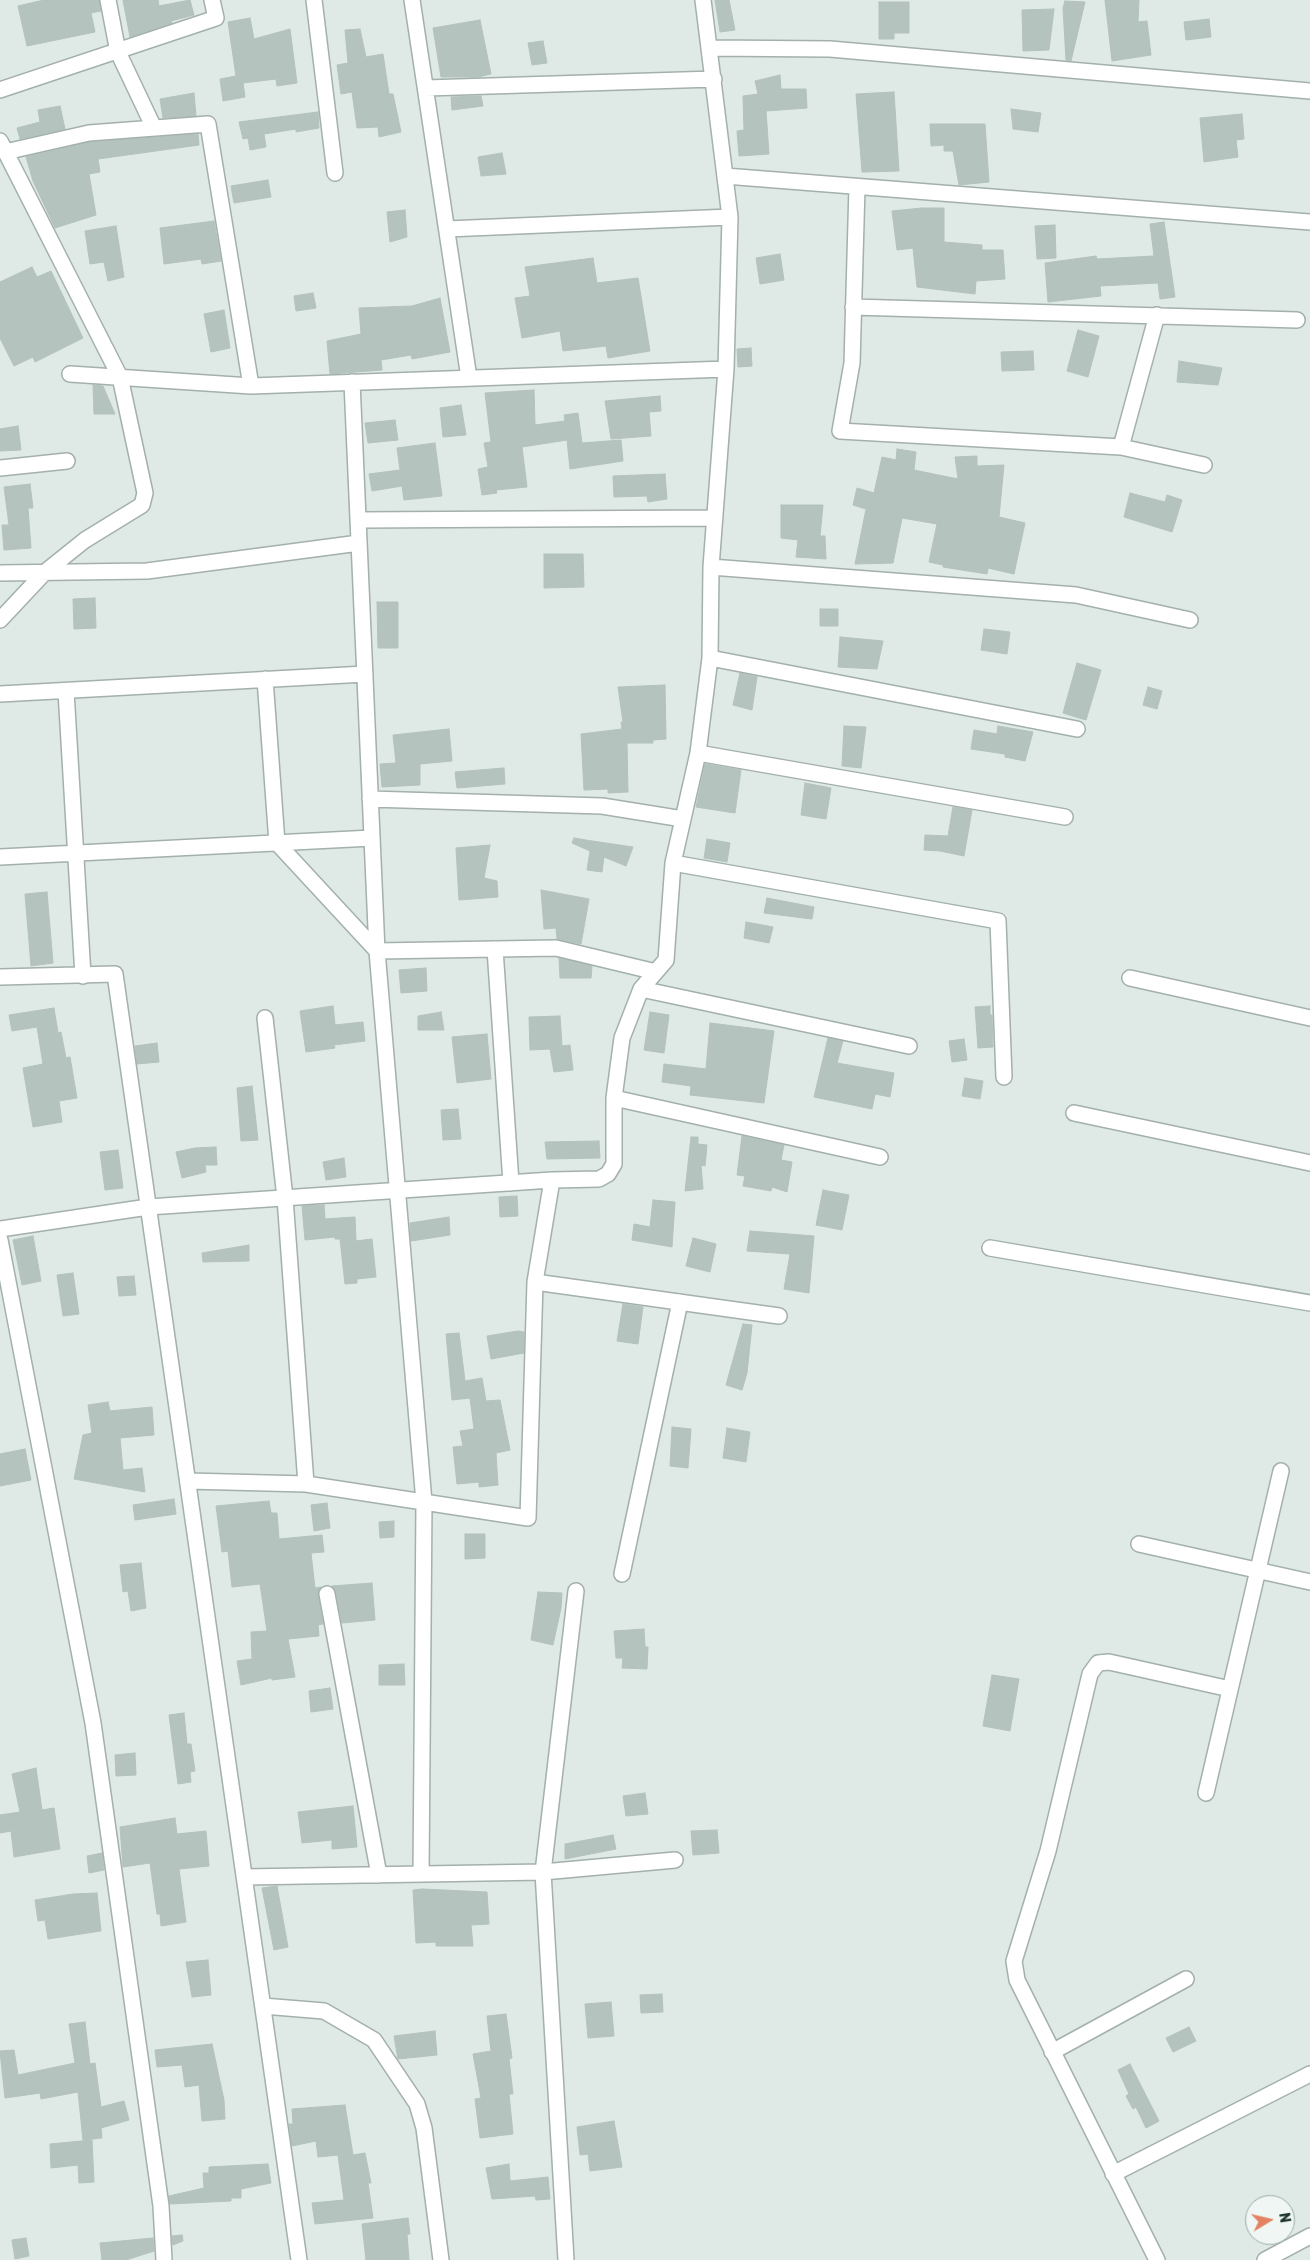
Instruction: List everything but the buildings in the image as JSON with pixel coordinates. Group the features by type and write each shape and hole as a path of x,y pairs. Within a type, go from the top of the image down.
{"street":[{"path":"108,0 118,52 154,128"},
{"path":"0,90 216,18 212,0"},
{"path":"314,0 335,173"},
{"path":"412,0 469,378"},
{"path":"0,1229 148,1207 552,1180 599,1179 608,1174 614,1164 614,1098 622,1038 641,989 666,960 673,863 698,753 710,658 711,568 726,368 730,217 710,48 702,0"},
{"path":"710,48 830,49 1310,91"},
{"path":"426,88 714,79"},
{"path":"0,620 44,572 85,540 142,505 144,493 120,377 3,146 89,133 208,124 251,386"},
{"path":"725,176 1310,222"},
{"path":"858,187 852,363 840,431 1122,447 1204,465"},
{"path":"446,229 730,217"},
{"path":"854,307 1297,320"},
{"path":"1122,447 1157,316"},
{"path":"70,374 251,386 726,368"},
{"path":"352,382 377,951 424,1502 421,1874"},
{"path":"0,468 67,461"},
{"path":"358,520 715,518"},
{"path":"0,573 147,571 359,542"},
{"path":"711,568 1076,595 1190,620"},
{"path":"710,658 1077,729"},
{"path":"0,694 365,674"},
{"path":"265,679 277,843 377,951 556,948 656,972"},
{"path":"66,690 83,976"},
{"path":"698,753 1065,817"},
{"path":"370,799 602,806 683,819"},
{"path":"0,857 372,838"},
{"path":"673,863 998,921 1004,1077"},
{"path":"495,949 511,1183"},
{"path":"0,977 115,974 299,2260"},
{"path":"1130,978 1309,1013"},
{"path":"641,989 909,1046"},
{"path":"264,1018 285,1198 306,1484"},
{"path":"614,1098 880,1157"},
{"path":"1074,1113 1310,1164"},
{"path":"188,1481 306,1484 528,1518 535,1282 552,1180"},
{"path":"0,1240 94,1723 161,2206 164,2260"},
{"path":"990,1248 1310,1303"},
{"path":"535,1282 779,1316"},
{"path":"622,1574 680,1302"},
{"path":"1206,1793 1281,1472"},
{"path":"1139,1544 1310,1582"},
{"path":"566,2260 543,1872 576,1591"},
{"path":"327,1594 379,1875"},
{"path":"1157,2260 1016,1980 1014,1961 1048,1851 1090,1674 1098,1663 1109,1662 1230,1689"},
{"path":"244,1877 543,1872 675,1860"},
{"path":"1052,2052 1186,1979"},
{"path":"262,2006 324,2011 374,2040 417,2104 424,2128 441,2260"},
{"path":"1113,2174 1310,2074"},
{"path":"1265,2260 1310,2236"}]}
